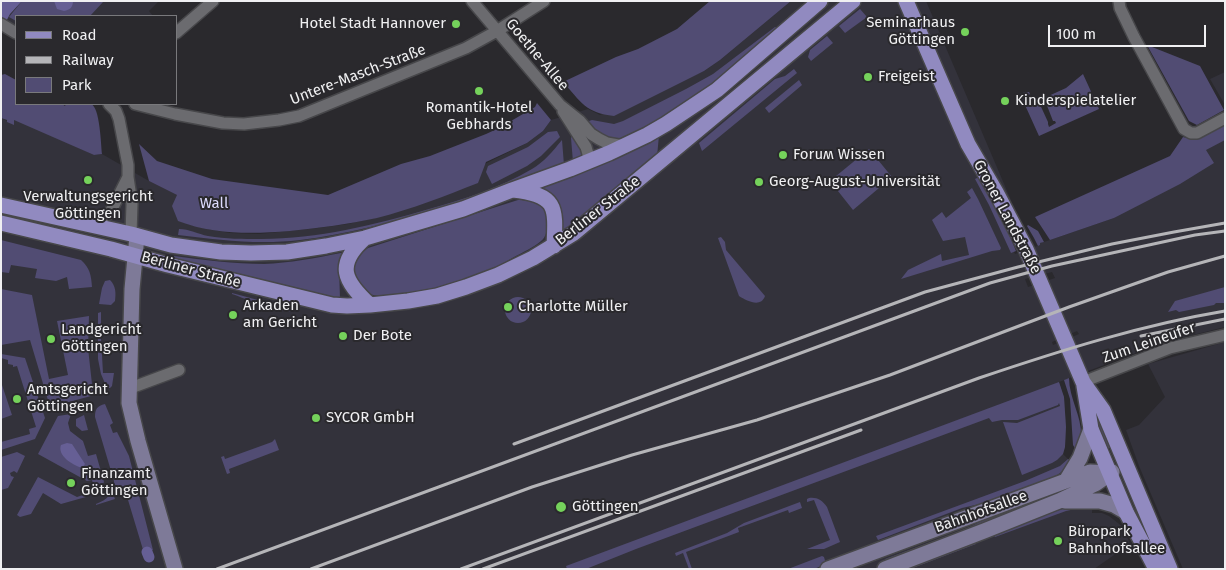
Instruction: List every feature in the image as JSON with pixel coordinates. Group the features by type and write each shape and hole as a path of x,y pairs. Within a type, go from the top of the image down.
{"main road":[{"name":"Berliner Straße","path":"1,205 178,246 220,252 295,251 365,238 463,208 588,162 624,146 666,124 718,90 820,1"},
{"name":"Berliner Straße","path":"1,223 332,305 370,305 437,296 498,276 554,246 574,232 853,1"},
{"name":"Groner Landstraße","path":"895,1 929,54"},
{"name":"Groner Landstraße","path":"906,1 968,144 1026,249 1083,382 1103,410 1170,569"},
{"path":"512,190 537,194 542,196 551,205 555,219 554,246"},
{"path":"134,235 124,320 122,392 124,404 138,441"},
{"path":"365,238 354,249 349,258 347,277 357,293 370,305"},
{"path":"132,254 129,402 138,441 175,569"},
{"name":"Groner Landstraße","path":"1083,382 1091,429 1126,512 1156,569"},
{"path":"1066,480 1080,458 1089,439 1091,429"},
{"name":"Bahnhofsallee","path":"885,569 984,532 1059,501 1096,484 1110,473 1127,465"},
{"name":"Bahnhofsallee","path":"828,569 856,564 1066,480 1090,472 1110,473"},
{"path":"1059,501 1100,502 1114,505 1126,512"}],"street":[{"path":"178,31 213,1"},
{"name":"Goethe-Allee","path":"472,1 560,105 586,147 588,162"},
{"name":"Untere-Masch-Straße","path":"140,105 224,123 244,124 300,116 466,48 544,1"},
{"path":"1119,1 1120,8 1134,38 1186,131 1191,133 1198,132 1225,118"},
{"path":"1,24 15,32"},
{"name":"Goethe-Allee","path":"560,105 580,121 598,140 624,146"},
{"path":"112,107 119,118 128,165 134,235"},
{"path":"128,165 139,216 134,235"},
{"path":"85,224 107,215 128,177"},
{"name":"Zum Leineufer","path":"1083,382 1170,348 1225,335"},
{"path":"128,390 179,370"}],"shaded area":[{"path":"1,1 158,2 149,11 152,15 15,15 15,33 5,25"},
{"path":"1,1 22,1 10,14 1,31"},
{"path":"54,1 73,1 71,8 64,11 57,9"},
{"path":"791,1 926,1 1025,233 1014,252 1015,254 1040,245 1039,243 1114,218 1225,124 1225,327 1165,342 1059,382 1064,397 1066,427 1063,454 1068,459 1081,465 1093,495 1092,513 1102,513 1109,516 1123,527 1130,544 1094,569 1,569 1,118 14,124 13,119 31,126 94,155 102,154 177,195 187,224 230,233 259,234 348,224 378,217 527,143 543,131 551,120 588,109 600,115 704,71","holes":["1052,272 1055,278 1028,287 1025,279","1077,331 1079,334 1053,345 1052,342"]},
{"path":"1225,72 1225,105 1210,79"},
{"path":"1225,342 1225,569 1183,569 1139,466 1126,430 1139,425 1165,397 1148,364"},
{"path":"72,444 85,464 82,468 74,465 63,456 60,449 61,445"}],"green space":[{"path":"22,1 103,2 91,15 15,15 15,20 9,17"},
{"path":"710,1 791,1 704,71 614,116 590,109 563,82 616,57 638,49 677,29"},
{"path":"860,9 867,17 845,33 839,26"},
{"path":"775,27 777,28 752,54 692,101 624,140 613,140 595,132 586,122 592,120 614,124 623,121 713,74"},
{"path":"827,36 833,43 811,61 808,57 810,50"},
{"path":"1147,45 1200,66 1224,110 1197,125 1189,121"},
{"path":"794,69 797,73 702,151 699,143 775,79 785,76"},
{"path":"5,74 15,79 15,105 92,105 98,119 102,154 94,155 14,120 14,125 1,118 1,75"},
{"path":"1083,74 1099,109 1039,136 1020,94 1029,92 1030,94 1027,98 1037,98 1049,127 1056,123 1053,121 1044,98 1066,88"},
{"path":"799,80 802,85 769,113 765,108"},
{"name":"Wall","path":"537,103 551,120 543,131 527,143 486,162 478,183 377,218 334,226 290,231 262,233 220,231 192,226 178,221 172,206 177,195 149,181 139,144 157,161 212,179 328,195 401,164 430,156 486,134 535,107"},
{"path":"1225,124 1225,140 1206,150 1214,163 1180,184 1114,218 1050,240 1035,217 1170,156 1183,137 1196,140"},
{"path":"557,131 560,137 541,156 527,166 492,184 486,172 488,166 528,147 548,132"},
{"path":"573,133 583,151 581,156 573,162 571,138"},
{"path":"659,135 657,157 576,222 563,230 562,220 549,193 539,187"},
{"path":"562,140 564,165 434,210 367,228 300,240 269,242 223,240 178,235 179,229 221,238 304,237 388,220 455,201 507,182 540,163"},
{"path":"869,149 892,177 853,210 830,181"},
{"path":"975,179 981,179 1000,214 1016,251 1011,253"},
{"path":"972,188 1001,248 1000,250 901,279 908,270 941,254 942,261 969,255 965,237 943,241 932,220 942,212 946,218 971,198 967,192"},
{"path":"518,200 534,202 545,209 547,213 547,229 545,236 531,248 471,279 441,288 409,294 381,296 368,293 357,280 354,271 355,262 368,248"},
{"path":"1028,225 1038,231 1044,242 1038,246"},
{"path":"721,237 725,242 726,250 765,296 760,302 750,301 739,296 718,238"},
{"path":"1,240 81,260 90,272 92,287 69,289 67,277 56,281 35,278 37,269 11,265 9,273 1,272"},
{"path":"341,253 343,255 339,267 340,299 301,292 174,259 174,256 230,263 264,264"},
{"path":"110,280 115,290 115,301 111,305 99,304 105,281"},
{"path":"1225,287 1225,303 1216,303 1179,312 1176,310 1168,312 1175,301"},
{"path":"1,289 32,295 49,379 68,375 57,321 89,316 88,348 93,393 91,396 50,407 30,340 1,345"},
{"path":"232,293 284,307 294,311 272,308"},
{"path":"518,297 527,301 531,310 527,319 518,323 509,319 505,310 509,301"},
{"path":"101,312 103,373 114,373 110,388 107,388 101,374 98,359 98,313"},
{"path":"1,354 25,358 45,418 35,439 1,450 1,442 30,434 29,429 36,427 17,366 13,367 13,365 8,364 8,360 1,358"},
{"path":"1069,378 1071,393 1081,428 1081,435 1076,450 1073,445 1070,399 1064,380"},
{"path":"1,382 12,415 1,419"},
{"path":"1059,382 1064,397 1066,427 1063,454 1052,463 1022,475 1003,422 1017,423 1060,406 1059,403 1018,420 992,422 989,418 586,569 567,569 566,566"},
{"path":"105,404 113,423 110,425 113,433 117,432 129,456 153,550 144,553 125,490 113,494 115,499 96,505 109,496 114,485 95,417 97,408"},
{"path":"1095,406 1114,446 1105,450 1091,408"},
{"path":"71,414 68,423 70,431 83,441 88,456 96,454 104,482 99,491 93,495 61,504 43,493 31,514 20,517 17,515 38,477 77,497 89,493 93,484 92,480 87,481 38,454 58,416"},
{"path":"84,415 88,430 82,431 76,426 76,419"},
{"path":"275,439 279,450 229,469 230,473 227,474 221,457 224,456 225,459 272,442"},
{"path":"17,452 25,456 17,473 14,471 10,473 14,477 8,488 1,490 1,457"},
{"path":"1068,459 1073,462 1070,466 1050,480 997,500 962,508 878,540 876,536 1025,481 1060,466"},
{"path":"1086,478 1088,482 1009,512 977,528 886,563 885,559 958,532 1005,509"},
{"path":"809,498 823,502 827,507 840,542 824,549 807,549 830,540 814,500 807,502"},
{"path":"800,502 802,508 789,513 788,510 738,528 739,532 686,552 692,569 689,569 683,553 676,556 675,553 727,533 744,523"},
{"path":"1065,508 1080,508 1066,511 995,537 993,534"},
{"path":"975,541 976,544 910,569 899,569"},
{"path":"822,556 826,564 814,569 788,569"}],"waterway":[{"path":"147,552 149,557"}],"railway":[{"path":"514,444 925,292 1112,244 1225,223"},
{"path":"217,569 990,283 1052,266 1195,235 1225,231"},
{"path":"311,569 532,487 632,455 757,420 890,375 1069,307 1168,272 1225,256"},
{"path":"461,569 979,378 1131,331 1225,311"},
{"path":"1141,336 1225,319"},
{"path":"483,569 861,430"}],"place":[{"name":"Hotel Stadt Hannover","path":"456,24"},
{"name":"Seminarhaus Göttingen","path":"965,32"},
{"name":"Freigeist","path":"868,77"},
{"name":"Romantik-Hotel Gebhards","path":"479,91"},
{"name":"Kinderspielatelier","path":"1005,101"},
{"name":"Foruʍ Wissen","path":"783,155"},
{"name":"Verwaltungsgericht Göttingen","path":"88,180"},
{"name":"Georg-August-Universität","path":"759,182"},
{"name":"Charlotte Müller","path":"508,307"},
{"name":"Arkaden am Gericht","path":"233,315"},
{"name":"Der Bote","path":"343,336"},
{"name":"Landgericht Göttingen","path":"51,339"},
{"name":"Amtsgericht Göttingen","path":"17,399"},
{"name":"SYCOR GmbH","path":"316,418"},
{"name":"Finanzamt Göttingen","path":"71,483"},
{"name":"Göttingen","path":"561,507"},
{"name":"Büropark Bahnhofsallee","path":"1058,541"}]}
